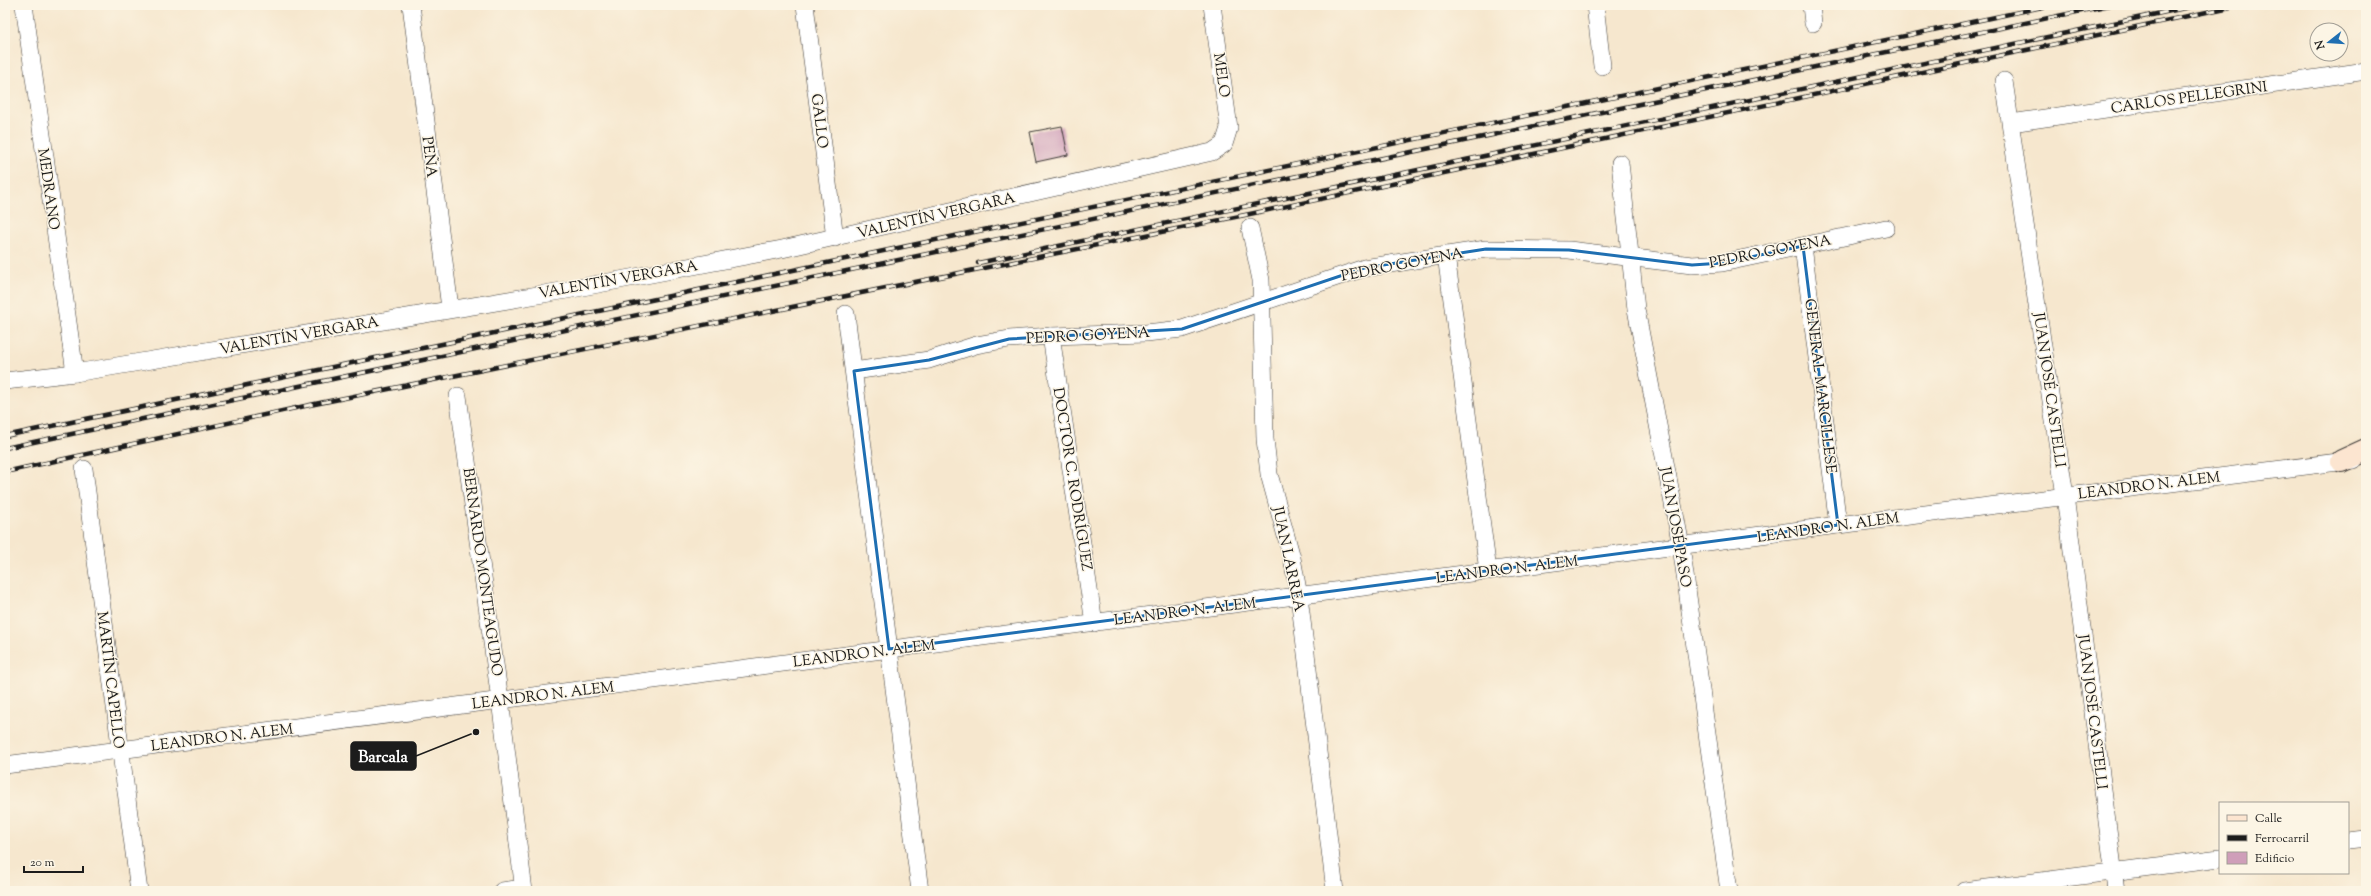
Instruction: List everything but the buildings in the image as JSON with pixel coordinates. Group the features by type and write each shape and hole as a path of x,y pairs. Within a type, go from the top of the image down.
{"street":[{"name":"MEDRANO","path":"24,5 75,373"},
{"name":"PEÑA","path":"411,5 450,308"},
{"name":"GALLO","path":"805,5 835,238"},
{"name":"MELO","path":"1212,5 1229,128 1224,144"},
{"path":"1595,5 1602,66"},
{"path":"1811,5 1813,23"},
{"name":"CARLOS PELLEGRINI","path":"2011,123 2366,71"},
{"name":"JUAN JOSÉ CASTELLI","path":"2004,81 2065,496 2116,891"},
{"name":"VALENTÍN VERGARA","path":"5,381 75,373 450,308 567,290 835,238 1212,152 1224,144"},
{"name":"JUAN JOSÉ PASO","path":"1620,163 1628,256 1636,309 1681,546 1729,891"},
{"name":"JUAN LARREA","path":"1250,228 1261,280 1265,439 1268,460 1299,596 1335,891"},
{"name":"PEDRO GOYENA","path":"854,371 928,360 976,345 1002,341 1051,336 1146,333 1182,329 1364,268 1486,249 1533,248 1569,250 1692,265 1722,263 1886,228"},
{"name":"GENERAL MARCILLESE","path":"1803,246 1838,525"},
{"path":"1446,255 1488,571"},
{"path":"846,314 920,891"},
{"name":"DOCTOR C. RODRÍGUEZ","path":"1051,336 1094,623"},
{"name":"BERNARDO MONTEAGUDO","path":"458,396 500,700 523,890"},
{"path":"2342,461 2366,450"},
{"name":"LEANDRO N. ALEM","path":"5,765 1838,525 2366,458"},
{"name":"MARTÍN CAPELLO","path":"84,469 139,891"},
{"path":"2349,841 2366,839"},
{"path":"1964,891 2219,858"},
{"path":"502,891 523,890"}],"highlighted area":[{"path":"1803,246 1838,525 889,649 854,371 929,360 1009,339 1182,329 1364,268 1486,249 1569,250 1692,265 1722,263"}],"railway":[{"path":"5,436 2052,5"},
{"path":"5,448 2110,5"},
{"path":"978,263 2199,5"},
{"path":"5,472 305,406 1245,215 2240,5"}],"place":[{"name":"Barcala","path":"476,732"}]}
